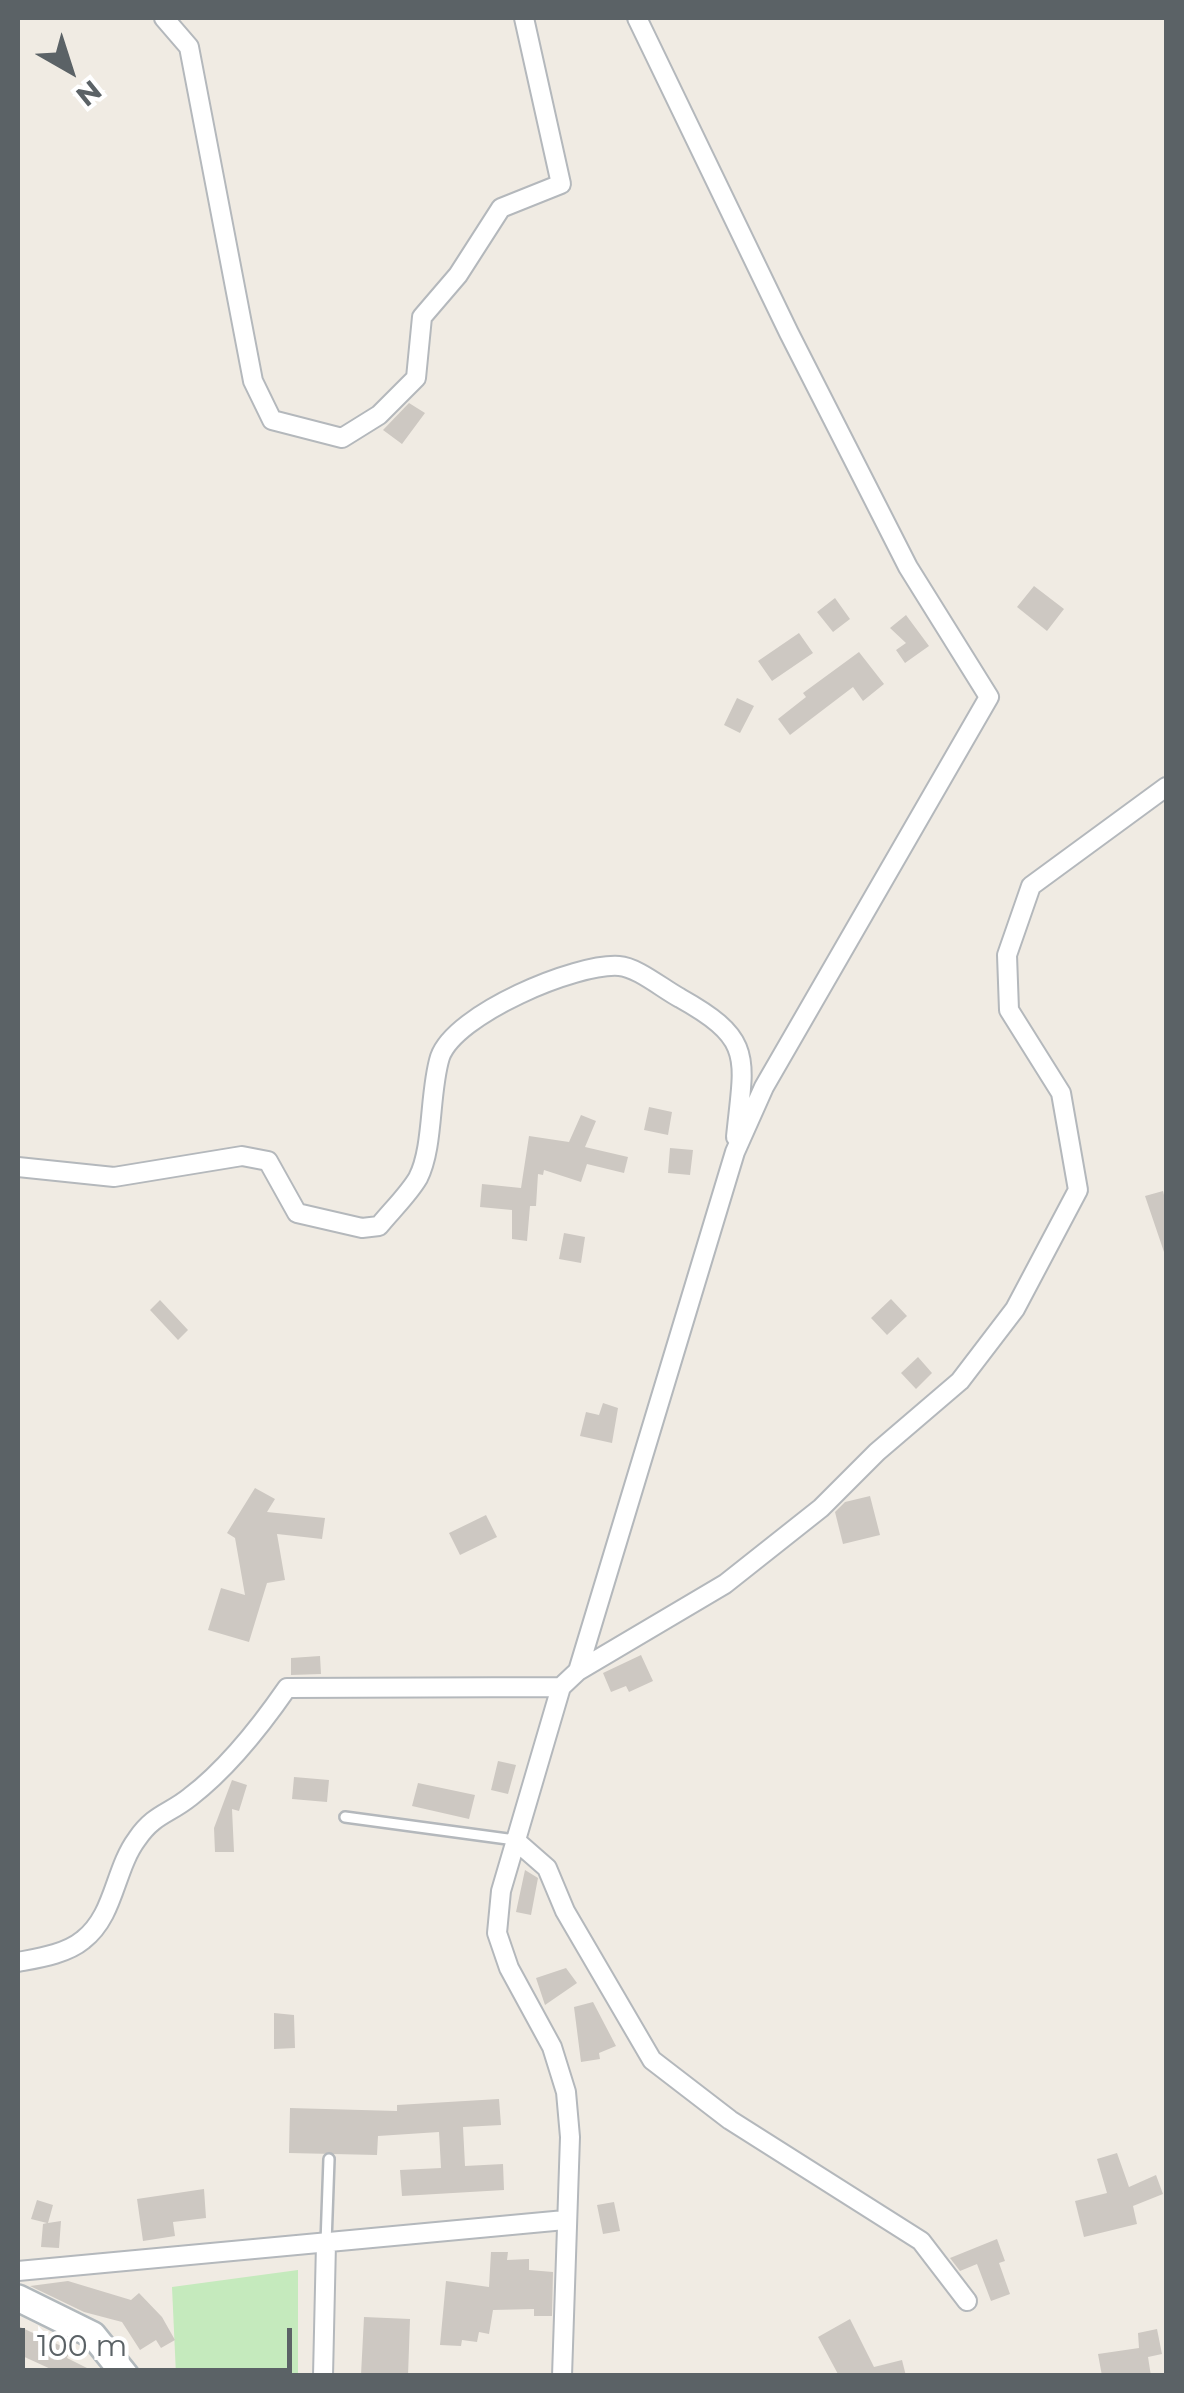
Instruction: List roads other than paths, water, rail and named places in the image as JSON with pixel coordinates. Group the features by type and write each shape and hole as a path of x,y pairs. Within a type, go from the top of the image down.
{"main road":[{"path":"18,2298 93,2336 126,2376"}],"street":[{"path":"164,18 189,48 253,381 272,420 342,438 379,414 416,378 422,317 458,274 502,208 560,184 524,18"},
{"path":"578,1672 735,1152 764,1086 990,697 908,567 788,334 637,18"},
{"path":"562,2376 570,2137 566,2092 552,2047 509,1968 497,1933 501,1891 561,1686 725,1584 821,1508 876,1452 960,1380 1015,1309 1078,1190 1061,1093 1009,1010 1007,955 1032,886 1166,787"},
{"path":"18,1167 114,1177 242,1156 268,1161 297,1212 362,1228 379,1226 419,1176 441,1054 464,1027 496,1006 580,970 622,966 720,1020 738,1046 743,1074 735,1152"},
{"path":"18,1962 51,1955 82,1941 105,1914 134,1842 157,1814 188,1799 258,1730 288,1688 561,1686"},
{"path":"515,1840 547,1868 565,1910 652,2060 730,2120 922,2241 967,2300"},
{"path":"18,2271 565,2220"},
{"path":"323,2376 326,2243"}],"lane":[{"path":"345,1818 515,1840"},
{"path":"326,2243 329,2159"}]}
